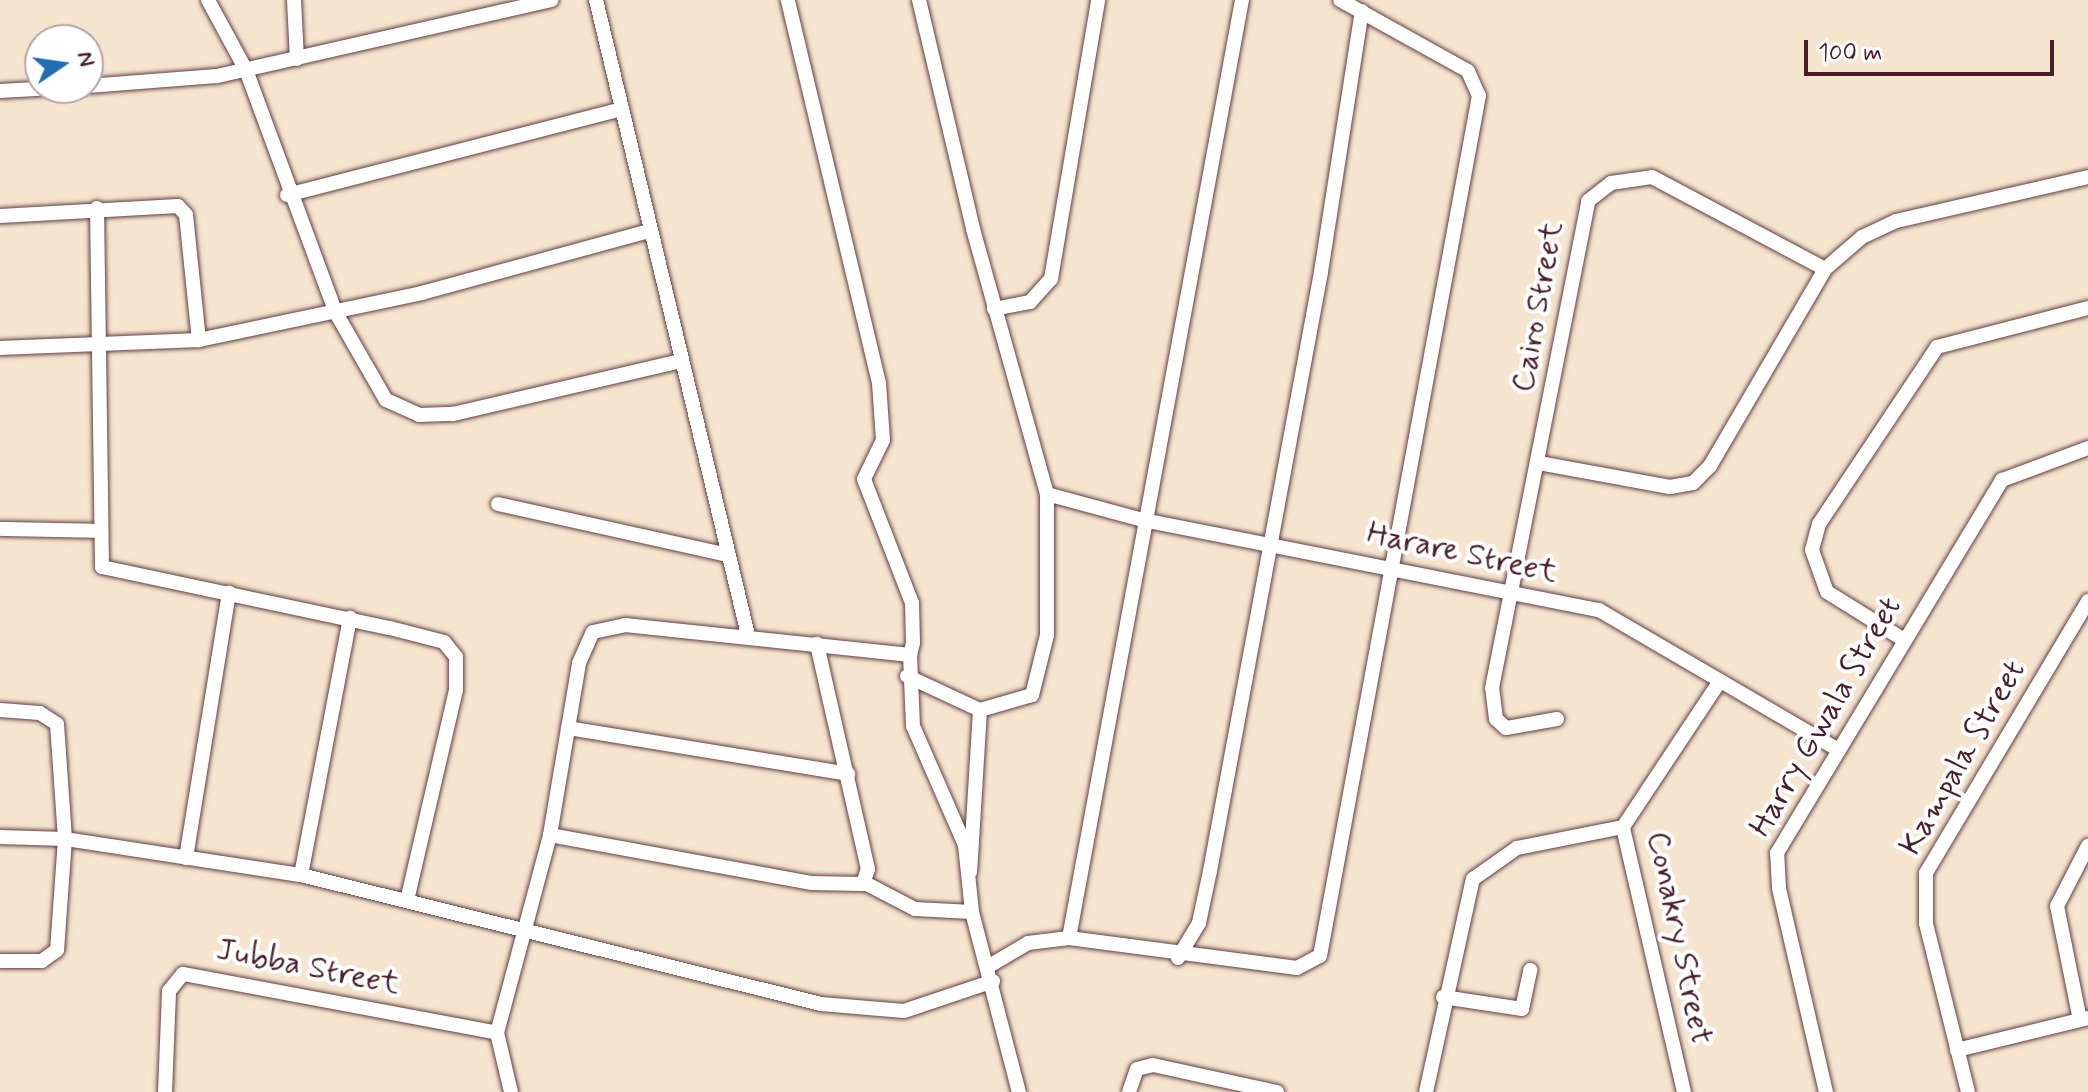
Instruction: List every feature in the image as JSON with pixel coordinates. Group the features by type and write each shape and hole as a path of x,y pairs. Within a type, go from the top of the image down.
{"street":[{"path":"208,0 246,70 287,195 336,313 380,393 419,415 477,409 681,361"},
{"path":"294,0 297,59"},
{"path":"104,84 246,70 551,0"},
{"path":"596,0 748,635"},
{"path":"788,0 879,383 883,440 864,479 912,603 907,676 913,726 970,872"},
{"path":"907,676 980,710 1032,695 1047,635 1047,494 994,309 919,0"},
{"path":"994,309 1030,302 1051,279 1098,0"},
{"path":"1069,938 1143,520 1242,0"},
{"path":"0,837 65,839 301,875 529,926 717,984 821,1004 904,1011 991,974 1028,943 1069,938 1178,958 1303,968 1320,956 1479,96 1468,71 1340,0"},
{"path":"1178,958 1204,902 1271,543 1362,11"},
{"path":"0,91 24,90"},
{"path":"287,195 621,109"},
{"name":"Cairo Street","path":"1557,719 1517,729 1496,719 1492,688 1515,594 1582,212 1599,191 1627,177 1652,177 1825,269"},
{"path":"1539,463 1670,487 1702,477 1825,269 1862,237 1896,221 2088,177"},
{"path":"0,216 97,208 182,210 199,340"},
{"path":"97,208 100,531 105,569 350,618 444,642 458,663 408,897"},
{"path":"0,348 199,340 336,313 649,231"},
{"path":"1901,638 1827,592 1812,550 1819,524 1937,347 2088,308"},
{"name":"Harry Gwala Street","path":"1826,1092 1775,867 1785,836 1901,638 2002,480 2088,448"},
{"name":"Harare Street","path":"1047,494 1143,520 1392,565 1627,622 1835,748"},
{"path":"498,504 728,555"},
{"path":"0,529 100,531"},
{"path":"186,858 229,592"},
{"name":"Kampala Street","path":"1968,1092 1926,923 1926,873 2088,601"},
{"path":"301,875 350,618"},
{"path":"511,1092 497,1033 529,926 550,835 583,648 597,629 748,635 910,655"},
{"path":"817,644 848,774 865,883"},
{"name":"Conakry Street","path":"1684,1092 1623,827 1720,681"},
{"path":"0,710 40,713 57,724 65,839 57,950 42,961 0,961"},
{"path":"980,710 970,872 972,912 991,974 1019,1092"},
{"path":"568,728 848,774"},
{"path":"1426,1092 1443,997 1468,889 1480,871 1517,848 1623,827"},
{"path":"550,835 824,885 865,883 915,909 972,912"},
{"path":"1957,1050 2084,1019 2057,906 2088,846"},
{"path":"1443,997 1522,1009 1530,970"},
{"name":"Jubba Street","path":"165,1092 169,991 183,974 497,1033"},
{"path":"1129,1092 1137,1069 1173,1067 1277,1092"}]}
